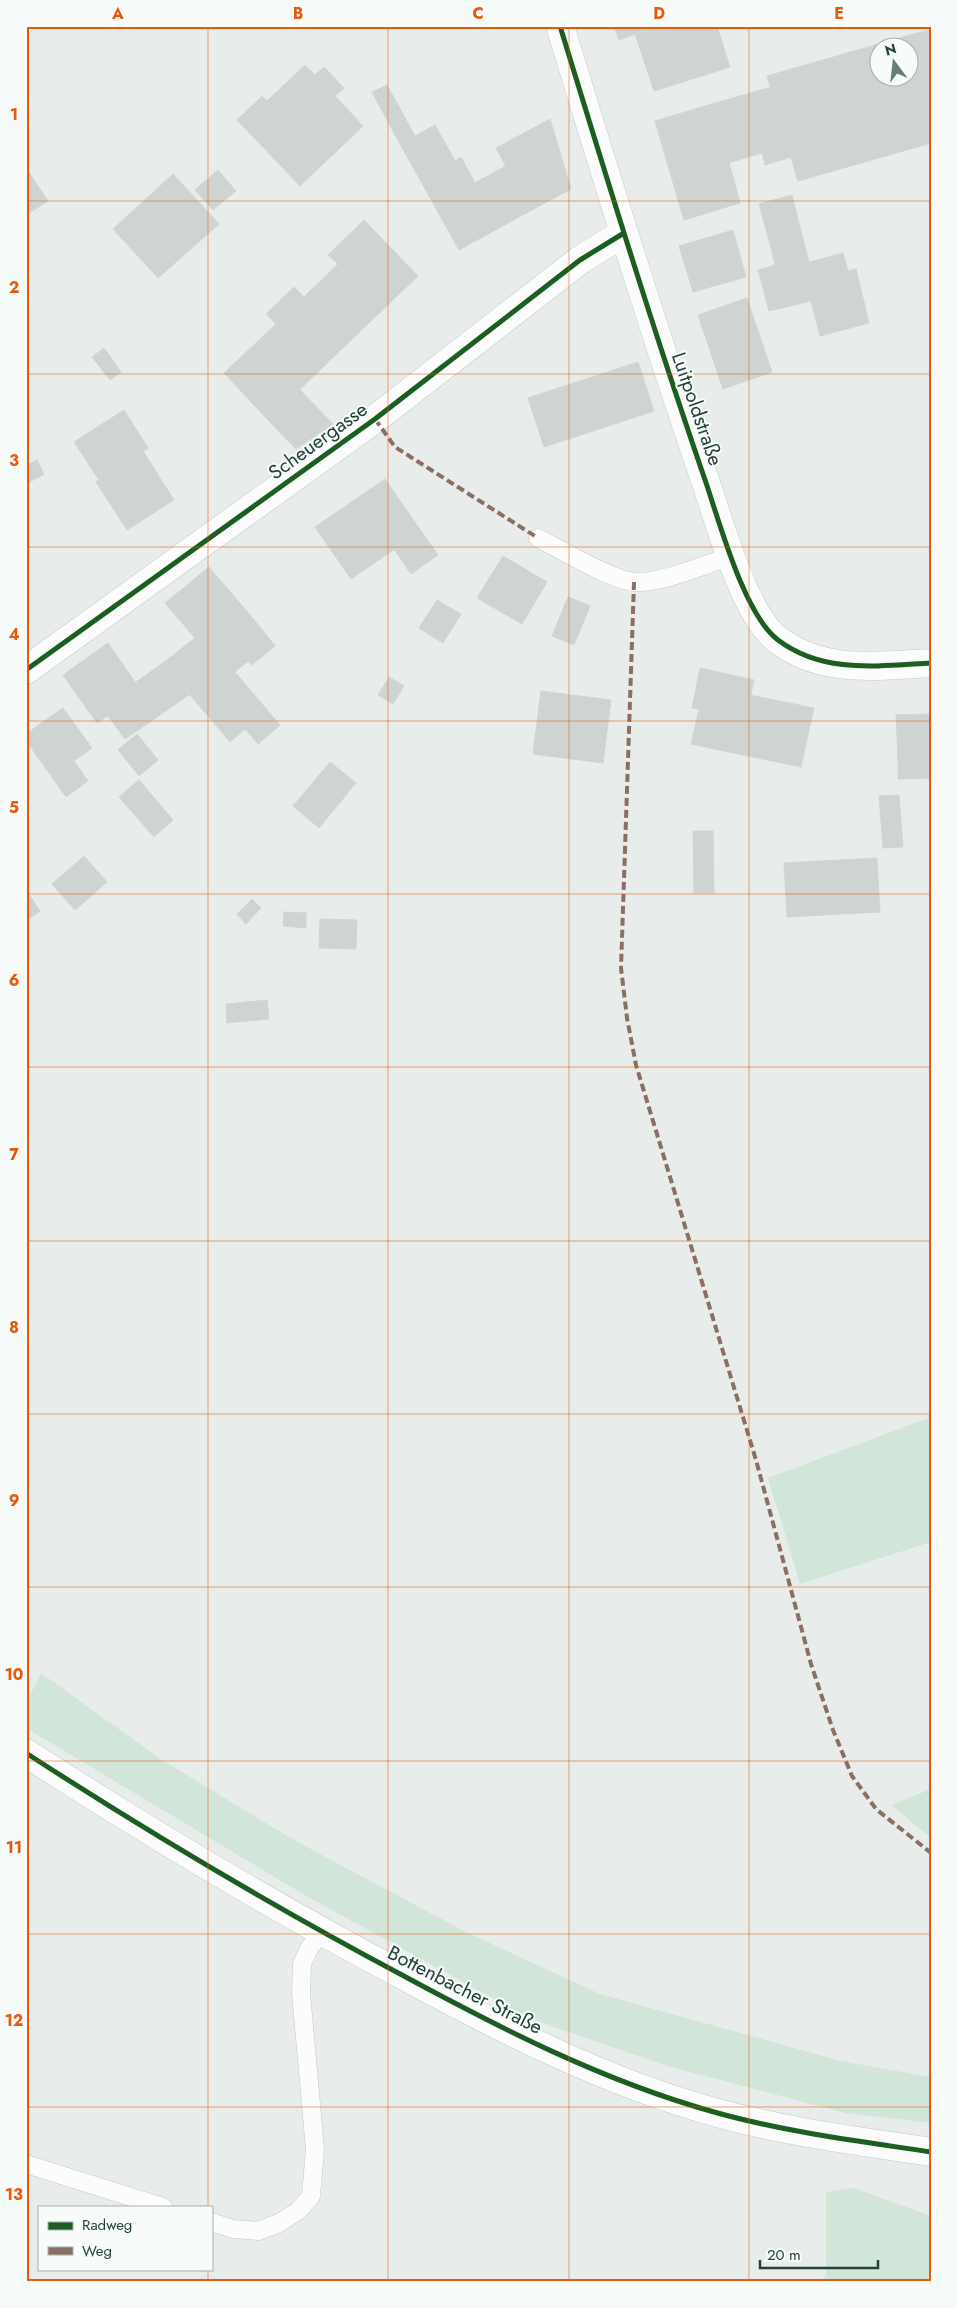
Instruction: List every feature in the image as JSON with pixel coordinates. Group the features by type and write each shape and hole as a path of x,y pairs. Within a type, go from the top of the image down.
{"street":[{"name":"Luitpoldstraße","path":"560,26 672,382 731,556 760,621 776,639 801,655 825,663 854,667 931,663"},
{"name":"Scheuergasse","path":"26,670 375,419 580,260 624,233"},
{"name":"Bottenbacher Straße","path":"26,1753 322,1932 511,2033 617,2080 733,2116 819,2136 931,2152"}],"lane":[{"path":"538,538 609,573 634,582 651,581 731,556"},
{"path":"212,2222 233,2228 258,2231 279,2224 298,2211 312,2196 315,2150 301,1993 302,1964 310,1946 322,1932"},
{"path":"26,2164 160,2206"}],"green space":[{"path":"931,1417 931,1542 800,1584 768,1478"},
{"path":"41,1673 162,1760 294,1840 464,1931 600,1994 841,2061 931,2077 931,2123 845,2113 667,2066 531,2019 308,1897 26,1728 26,1703"},
{"path":"931,1789 931,1838 891,1805"},
{"path":"854,2188 931,2216 931,2276 924,2282 817,2282 826,2276 826,2192"}],"building":[{"path":"614,26 659,26 619,40"},
{"path":"659,26 717,26 730,67 654,91 635,34"},
{"path":"931,29 931,51 920,55 920,38 900,38"},
{"path":"870,46 870,69 773,97 767,76"},
{"path":"931,51 931,143 798,181 773,97 870,69 870,88 920,88 920,55"},
{"path":"305,65 315,75 324,67 344,88 335,96 363,126 300,186 237,120 262,96 267,101"},
{"path":"387,85 415,136 400,144 372,92"},
{"path":"771,87 791,157 765,165 762,153 728,163 712,104"},
{"path":"712,104 735,184 678,200 655,121"},
{"path":"550,119 571,189 530,211 496,148"},
{"path":"435,125 455,161 461,157 475,183 434,205 400,144"},
{"path":"506,166 530,211 459,250 434,205"},
{"path":"26,168 48,201 26,215"},
{"path":"218,170 236,191 213,210 195,190"},
{"path":"173,174 219,224 158,278 113,229"},
{"path":"735,184 740,203 684,220 678,200"},
{"path":"792,195 803,239 771,248 759,204"},
{"path":"364,220 418,276 348,343 304,297 338,264 328,255"},
{"path":"733,230 746,277 693,292 679,246"},
{"path":"803,239 809,262 843,253 848,271 764,292 758,270 775,265 771,248"},
{"path":"856,269 869,323 820,336 811,301 769,311 764,292"},
{"path":"294,287 348,343 268,420 224,373 276,324 266,314"},
{"path":"747,298 772,372 723,389 698,315"},
{"path":"104,348 121,372 110,380 92,357"},
{"path":"638,362 654,411 544,447 528,398"},
{"path":"300,390 333,424 296,449 268,420"},
{"path":"124,410 148,448 99,480 74,442"},
{"path":"143,451 174,500 127,530 96,482"},
{"path":"37,460 44,474 26,484 26,466"},
{"path":"385,479 421,531 351,579 315,527"},
{"path":"421,531 438,555 411,574 394,549"},
{"path":"503,556 547,582 522,624 477,598"},
{"path":"209,567 255,621 212,658 165,603"},
{"path":"568,597 590,606 574,645 552,636"},
{"path":"437,600 461,614 443,643 419,628"},
{"path":"255,621 275,646 252,665 248,661 231,675 214,656"},
{"path":"195,638 212,658 214,656 231,675 235,672 280,725 258,744 245,729 230,742 163,663"},
{"path":"108,643 142,692 97,723 63,675"},
{"path":"163,663 189,695 125,739 108,716 142,692 136,682"},
{"path":"700,668 754,680 738,754 691,744 699,709 692,708"},
{"path":"389,677 404,686 393,704 378,695"},
{"path":"541,691 611,700 603,763 533,754"},
{"path":"750,695 814,708 801,767 738,754"},
{"path":"63,708 92,748 52,777 26,741 26,734"},
{"path":"931,714 931,761 898,762 896,715"},
{"path":"137,734 158,760 139,776 118,750"},
{"path":"74,761 88,781 66,797 52,777"},
{"path":"931,761 931,778 898,779 898,762"},
{"path":"330,762 356,783 319,828 293,806"},
{"path":"139,780 173,820 154,837 119,797"},
{"path":"899,795 903,847 883,848 879,796"},
{"path":"693,831 713,831 714,893 694,893"},
{"path":"84,856 107,882 75,910 52,884"},
{"path":"877,858 880,912 787,917 784,863"},
{"path":"26,890 40,911 26,921"},
{"path":"252,899 261,908 246,924 237,914"},
{"path":"284,912 306,913 306,928 283,926"},
{"path":"320,919 357,920 356,949 319,948"},
{"path":"267,1000 269,1019 227,1023 226,1004"}],"marked path":[{"path":"375,419 395,447 538,538"},
{"path":"634,582 621,968 627,1018 636,1065 756,1460 811,1664 833,1730 852,1776 876,1809 931,1853"}],"cycle path":[{"path":"560,26 684,418 733,563 754,609 765,627 778,640 795,651 813,658 832,663 871,666 931,663"},
{"path":"26,670 375,419 580,260 624,233"},
{"path":"26,1753 165,1840 306,1923 440,1995 554,2052 632,2085 714,2112 795,2131 931,2152"}]}
